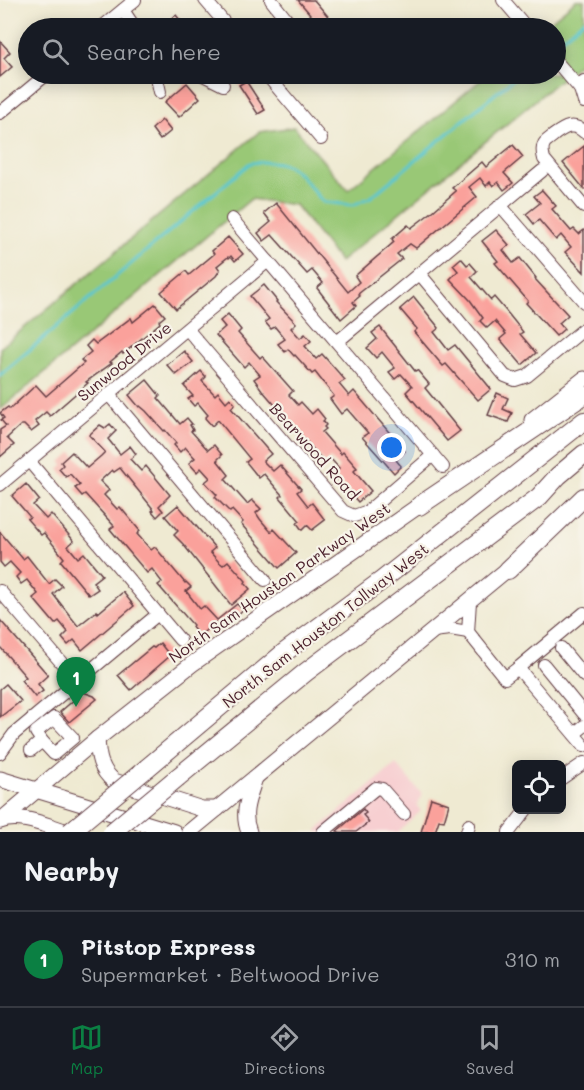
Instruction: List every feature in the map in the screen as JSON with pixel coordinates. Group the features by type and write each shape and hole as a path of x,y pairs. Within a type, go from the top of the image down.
{"highway":[{"path":"419,506 584,395"},
{"name":"North Sam Houston Tollway West","path":"69,832 285,652 381,581 584,421"},
{"name":"North Sam Houston Tollway West","path":"112,832 306,672 539,497 558,476 584,454"},
{"name":"North Sam Houston Tollway West","path":"539,497 559,488 584,469"},
{"path":"508,570 584,497"}],"main road":[{"name":"North Sam Houston Parkway West","path":"0,821 97,739 192,664 419,506 584,379"},
{"path":"189,832 584,506"},
{"path":"97,739 98,756 105,773 114,781 202,808 217,809"},
{"path":"249,832 244,821 245,810 255,777"},
{"path":"0,779 174,832"},
{"path":"0,821 21,818 69,832"}],"street":[{"path":"113,18 135,0"},
{"path":"205,0 220,18"},
{"path":"271,0 285,18"},
{"path":"503,0 518,18"},
{"path":"123,10 128,18"},
{"path":"566,71 582,85 584,102"},
{"path":"0,113 35,84"},
{"path":"158,84 160,92"},
{"path":"274,84 321,139"},
{"path":"584,132 577,126 571,125 563,128 544,143 543,149 544,159 584,207"},
{"path":"337,342 542,171"},
{"path":"500,205 584,302"},
{"path":"232,219 443,467"},
{"name":"Sunwood Drive","path":"0,485 268,261"},
{"path":"419,273 505,376 515,380 527,376 584,329"},
{"name":"Bearwood Road","path":"188,330 343,511 354,516 368,511 433,455"},
{"path":"108,395 265,580"},
{"path":"29,461 180,640"},
{"path":"2,597 78,682"},
{"path":"468,632 470,601"},
{"path":"433,631 450,629 468,632 505,678 584,613"},
{"path":"0,753 15,734 158,614"},
{"path":"561,648 584,677 566,693"},
{"path":"543,665 584,714"},
{"path":"518,668 579,730 584,746"},
{"path":"31,750 42,741"},
{"path":"566,775 584,763"},
{"path":"323,832 376,788 382,789 400,810"},
{"path":"509,832 523,814"}],"shaded area":[{"path":"396,764 422,794 417,806 421,811 398,832 317,832 318,829"}],"green space":[{"path":"576,0 584,0 584,60 566,75 566,18 554,18"},
{"path":"476,84 555,84 340,262 295,205 251,199 0,410 0,348 259,132 294,127 348,190"}],"building":[{"path":"298,0 314,0 329,18 313,18"},
{"path":"0,41 10,52 4,58 12,67 0,77"},
{"path":"186,84 200,98 179,117 165,102"},
{"path":"248,84 265,110 258,114 239,85"},
{"path":"162,120 171,131 160,140 152,129"},
{"path":"513,145 523,157 504,173 513,183 504,190 498,182 493,186 490,182 486,186 480,178 469,187 477,197 416,248 410,244 397,254 402,259 358,294 360,296 353,302 356,306 341,319 317,288 323,283 312,270 307,274 272,235 264,241 258,233 271,222 264,213 276,203 348,292 359,282 355,276 394,242 392,239 408,225 411,228 432,212 456,191 452,188 482,162 486,167"},
{"path":"584,146 584,189 563,163"},
{"path":"542,190 556,206 552,209 571,231 574,229 579,234 584,230 584,272 565,252 571,247 561,235 556,240 539,220 534,224 526,214 540,203 534,196"},
{"path":"496,230 509,245 503,250 513,263 520,258 535,279 568,315 559,323 564,329 556,336 526,303 528,301 495,263 498,261 482,241"},
{"path":"228,237 243,254 235,261 231,256 228,257 217,266 220,270 216,276 176,309 161,292 186,271 189,275 214,254 212,251"},
{"path":"461,258 477,271 471,277 491,300 494,297 506,311 523,332 520,334 536,353 522,365 500,339 506,334 495,321 487,328 480,321 483,318 470,300 450,279 458,271 453,265"},
{"path":"264,285 296,323 291,328 300,338 305,334 311,341 305,346 316,359 322,354 345,380 339,384 349,396 354,391 405,451 396,460 401,466 394,473 362,437 368,433 347,409 341,414 330,399 334,396 315,372 312,374 295,355 288,349 285,352 278,344 285,339 275,327 271,329 265,322 269,319 250,296"},
{"path":"414,297 439,328 434,332 448,350 455,345 491,389 478,400 446,364 443,366 414,332 417,329 400,309"},
{"path":"155,304 165,316 159,321 160,323 86,382 88,383 50,416 46,412 35,421 39,426 31,432 21,425 7,438 14,445 0,457 0,430 6,426 1,420 4,418 0,413 8,407 10,409 36,385 46,396 84,363 81,360 91,352 86,346 92,340 96,344 131,318 133,322"},
{"path":"228,314 241,330 238,333 293,391 289,395 298,405 301,402 312,414 317,409 325,419 323,421 326,429 322,432 357,468 354,471 371,491 358,502 334,475 339,468 330,458 325,463 262,390 254,379 260,375 249,362 244,367 216,335 225,327 220,321"},
{"path":"380,327 415,371 417,370 429,384 425,388 460,431 447,441 406,392 412,386 401,374 395,379 389,372 395,368 382,352 376,358 367,348 377,339 372,333"},
{"path":"184,351 193,362 176,375 167,365"},
{"path":"201,371 206,377 202,381 215,395 218,392 226,402 230,398 235,404 231,408 271,454 263,461 273,471 280,465 301,489 297,492 308,506 312,503 325,520 312,530 307,525 302,530 297,523 300,521 280,497 282,495 264,474 259,478 246,462 250,459 218,420 212,426 205,418 208,415 198,403 194,406 188,399 193,396 184,386"},
{"path":"147,380 160,396 158,398 180,424 187,418 192,424 190,425 193,430 191,431 208,450 214,445 222,455 217,460 229,475 225,479 247,504 252,500 261,509 256,513 260,519 271,532 274,529 296,553 279,568 241,524 243,522 215,497 217,495 205,482 210,478 201,468 197,472 189,463 195,458 185,447 180,452 165,430 129,395"},
{"path":"497,393 508,398 503,409 512,413 508,422 488,415"},
{"path":"110,424 116,431 108,439 120,454 130,446 136,454 130,459 141,471 146,466 170,495 159,506 163,511 157,517 152,511 154,510 120,468 114,472 112,470 100,481 109,490 104,495 117,509 120,507 140,531 137,534 151,550 155,547 191,587 186,591 200,609 204,606 217,620 237,604 243,610 221,627 216,622 199,636 192,627 193,625 158,585 162,582 152,569 147,573 110,529 114,526 85,494 82,496 75,488 80,485 70,474 66,477 59,469 63,465 61,462 72,452 87,468 101,456 105,452 89,435 100,425 105,428"},
{"path":"26,484 39,500 33,505 46,519 51,514 74,541 68,546 78,558 84,553 102,575 93,582 98,589 89,595 61,561 64,558 44,533 41,535 27,519 30,517 12,496"},
{"path":"178,505 215,548 210,552 223,565 228,561 246,581 250,589 231,605 174,535 178,531 165,516"},
{"path":"0,532 23,559 27,556 49,584 55,579 62,586 53,594 78,626 123,592 134,606 82,650 74,640 68,645 62,638 68,632 59,621 55,624 33,598 38,594 27,580 21,584 16,577 20,573 10,562 4,567 0,562"},
{"path":"0,620 48,675 38,684 43,691 35,697 21,680 26,677 0,647"},
{"path":"160,643 170,656 131,690 118,675"},
{"path":"6,684 21,701 0,717 0,689"},
{"path":"83,692 97,699 69,722 60,712"},
{"path":"431,798 449,804 444,821 439,820 435,832 421,832"},
{"path":"363,809 366,813 363,815 369,822 356,832 337,831"}],"waterway":[{"path":"566,35 584,20"},
{"path":"0,375 250,163 265,162 286,165 300,175 323,202 353,205 371,197 507,84"}],"place":[{"name":"Pitstop Express","path":"76,707"}]}
